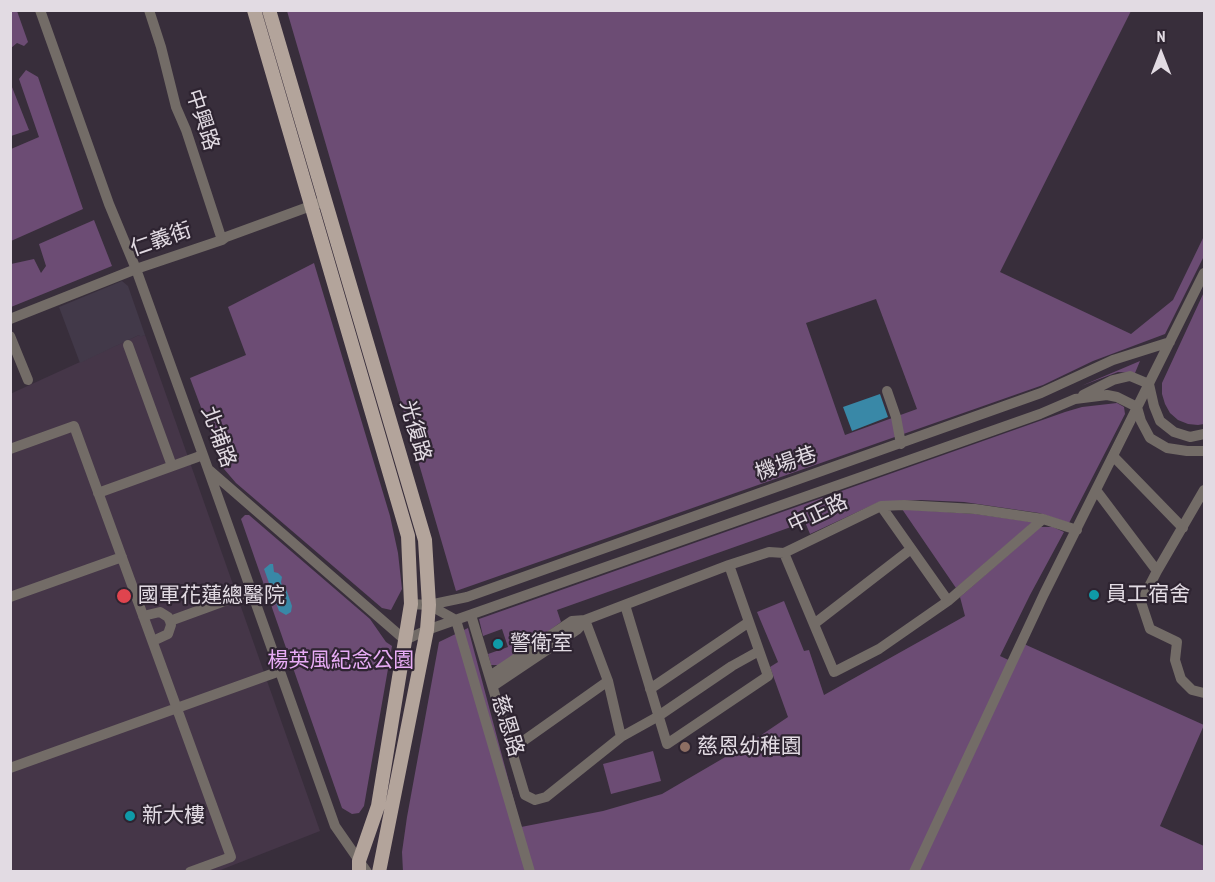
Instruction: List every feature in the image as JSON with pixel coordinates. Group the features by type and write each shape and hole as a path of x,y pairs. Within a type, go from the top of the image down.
{"main road":[{"name":"光復路","path":"254,10 319,203 425,540 429,605 427,630 379,872"},
{"name":"光復路","path":"269,10 408,536 411,604 378,806 362,868"}],"street":[{"name":"北埔路","path":"40,10 109,204 203,455 335,826 362,868"},
{"name":"中興路","path":"149,10 176,107 186,130 222,240"},
{"name":"仁義街","path":"10,319 135,269 222,240 319,203"},
{"path":"914,872 1044,594 1204,273"},
{"path":"10,336 28,380"},
{"name":"機場巷","path":"411,604 429,605 467,597 902,444 1041,393 1113,360 1170,342"},
{"path":"128,345 172,466"},
{"name":"機場巷","path":"405,640 427,630 1040,414 1121,377 1130,376 1149,384"},
{"path":"1149,384 1160,421 1174,432 1190,437 1204,434"},
{"path":"887,391 902,444"},
{"name":"機場巷","path":"1075,399 1107,395 1117,397 1137,407"},
{"path":"1137,407 1150,438 1167,448 1187,452 1204,451"},
{"path":"10,449 74,426 231,857 190,872"},
{"path":"98,493 203,455"},
{"path":"1113,456 1183,528"},
{"path":"208,469 405,640"},
{"path":"1096,490 1157,571"},
{"path":"1204,490 1141,602 1150,629 1177,642 1175,660 1180,679 1192,690 1204,693"},
{"path":"881,506 948,601"},
{"name":"中正路","path":"492,681 572,621 585,620 769,552 784,553 881,506 975,508 1043,519 1077,530"},
{"path":"784,553 834,672 879,649 948,601 1043,519"},
{"path":"814,624 911,549"},
{"path":"10,597 122,557"},
{"path":"625,605 667,744 768,676 729,565"},
{"path":"522,578 528,595"},
{"path":"170,621 252,591"},
{"path":"429,605 456,620"},
{"path":"143,616 160,612 168,616 170,621 168,634 153,641"},
{"path":"471,615 525,795 535,800 546,797 621,737 657,717 732,666 759,651"},
{"name":"慈恩路","path":"456,620 530,872"},
{"path":"585,620 608,681 621,737"},
{"path":"650,689 749,622"},
{"path":"10,768 280,671"},
{"path":"512,749 608,681"}],"shaded area":[{"path":"122,281 128,286 145,335 140,337 139,335 80,363 59,307"},
{"name":"國軍花蓮總醫院","path":"139,335 145,335 320,831 218,871 11,871 10,394"}],"green space":[{"path":"11,10 17,11 28,42 24,46 17,43 11,48"},
{"path":"287,11 1131,11 1000,272 1131,334 1173,300 1204,236 1204,256 1165,334 1093,361 1043,385 456,591","holes":["876,299 917,409 845,435 806,323"]},
{"path":"26,70 38,77 83,209 11,241 11,149 39,137 19,79"},
{"path":"10,82 29,130 11,136 10,136"},
{"path":"94,220 112,266 11,307 11,264 34,259 41,273 46,266 39,244"},
{"path":"314,263 390,516 398,553 402,589 391,610 382,608 236,483 224,469 190,378 246,355 228,307"},
{"path":"1204,292 1204,424 1198,425 1178,420 1170,413 1162,394 1162,383"},
{"path":"1140,361 1135,373 1118,372 1081,386"},
{"path":"1117,403 1124,407 1125,414 1069,523 1039,513 964,502 920,500 879,502 810,534 805,522 557,610 561,622 502,665 491,665 488,654 508,647 502,629 483,636 479,619 1065,412 1082,407"},
{"path":"902,509 976,514 1033,522 956,588"},
{"name":"楊英風紀念公園","path":"249,515 370,619 386,642 392,646 364,806 359,813 352,814 342,808 241,519"},
{"path":"1040,527 1053,527 1064,532 1000,656 1015,663 1024,644 1204,725 1160,826 1204,846 1204,871 403,872 402,852 407,817 439,642 468,628 521,827 603,811 662,794 751,742 788,717 770,667 778,662 757,612 784,601 804,651 809,650 824,695 965,616 960,597"},
{"path":"653,751 661,781 611,794 603,764"}],"water":[{"path":"880,394 888,417 852,431 843,407"},
{"path":"273,564 274,572 282,577 282,586 285,586 292,606 291,612 286,615 279,611 264,569"}],"place":[{"name":"員工宿舍","path":"1094,595"},
{"name":"國軍花蓮總醫院","path":"124,596"},
{"name":"警衛室","path":"498,644"},
{"name":"慈恩幼稚園","path":"685,747"},
{"name":"新大樓","path":"130,816"}]}
